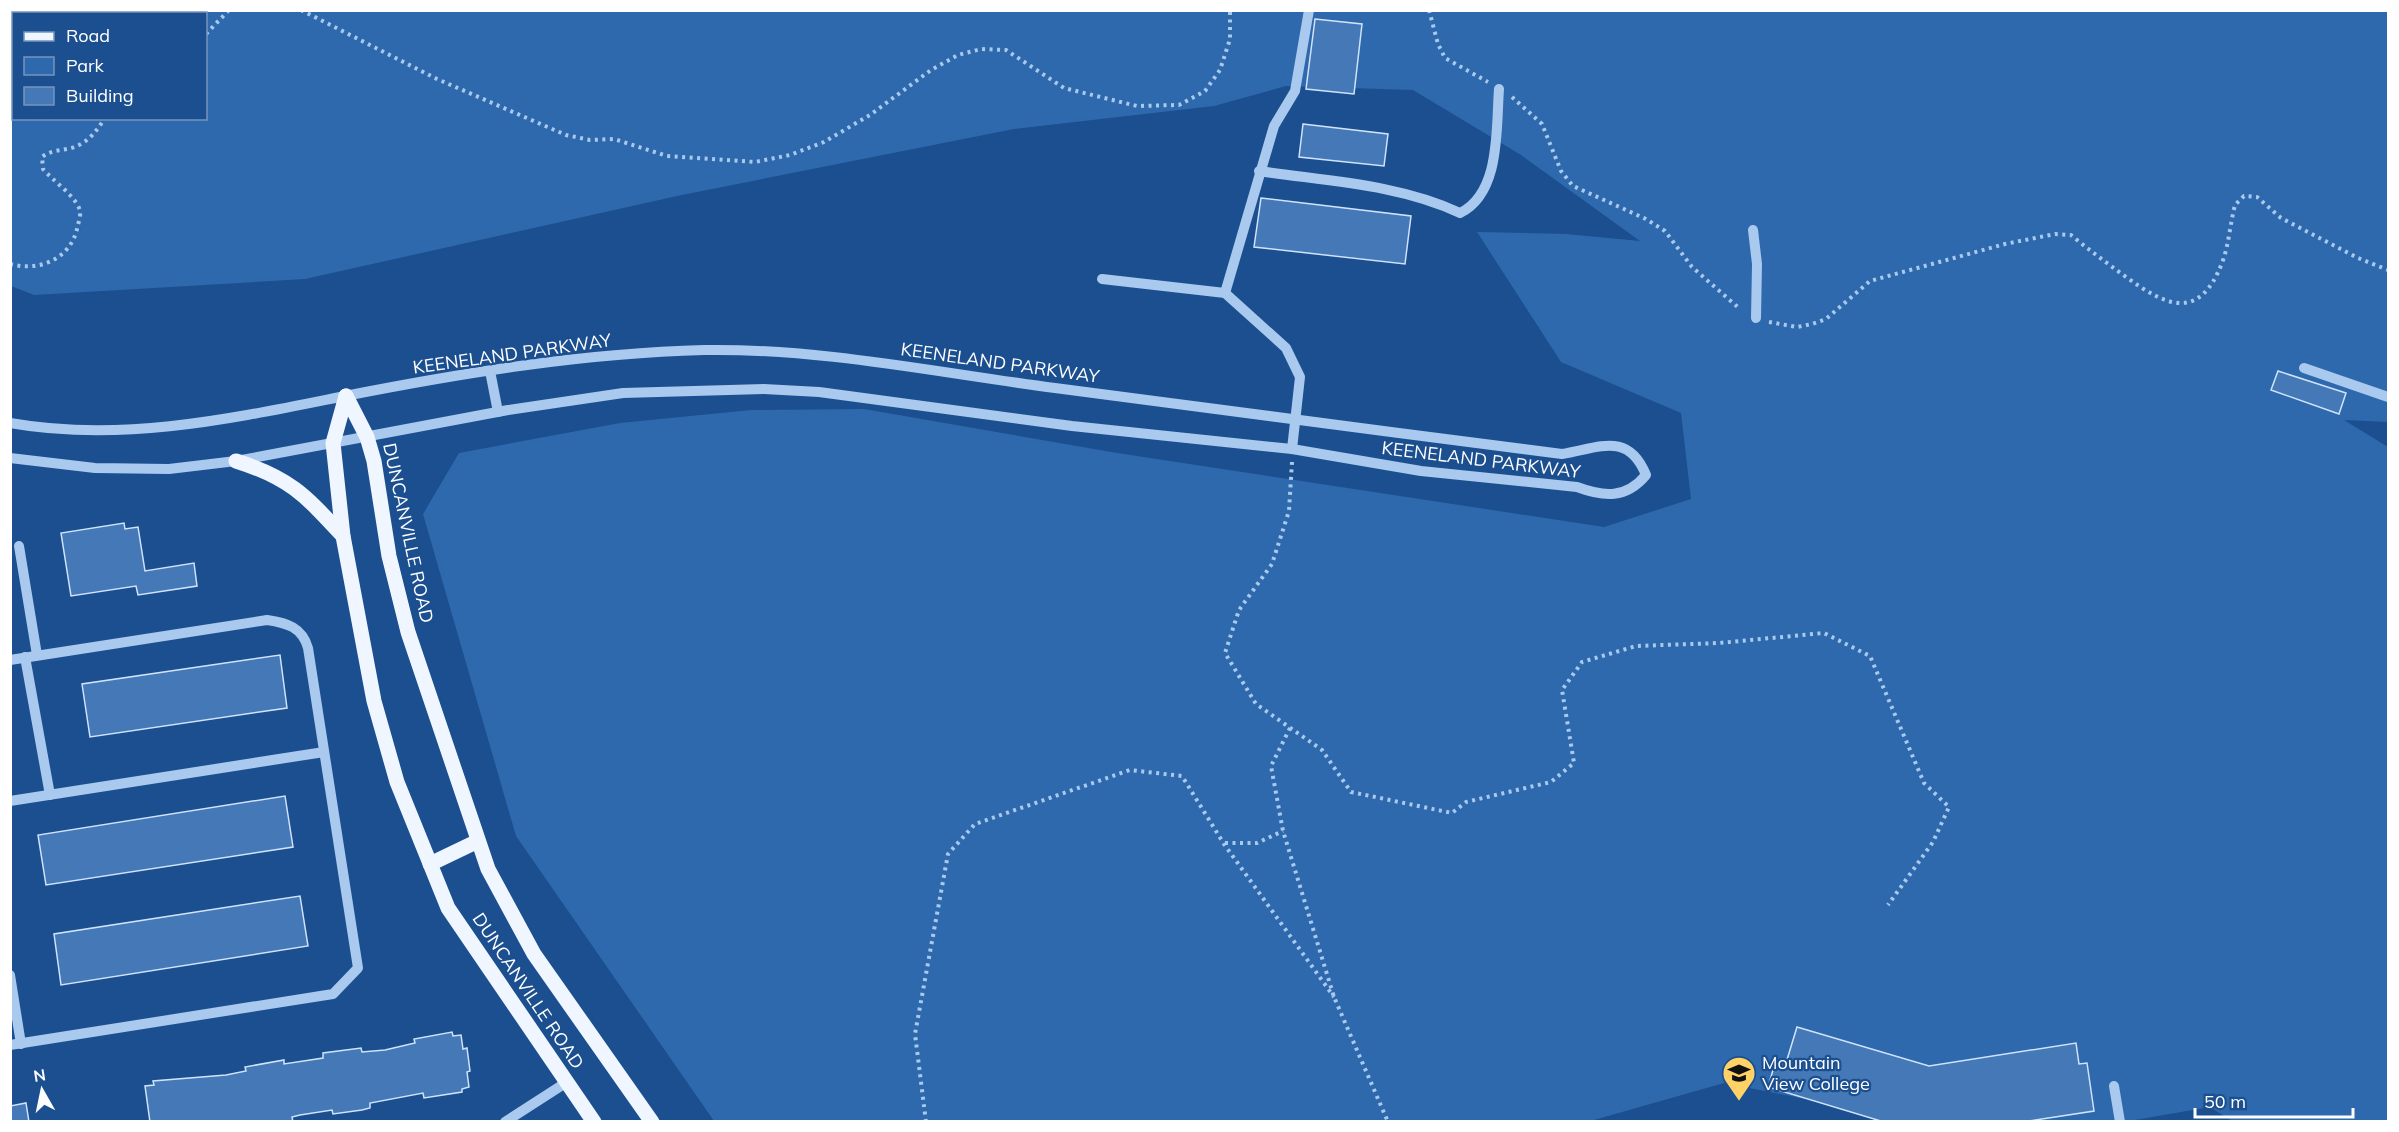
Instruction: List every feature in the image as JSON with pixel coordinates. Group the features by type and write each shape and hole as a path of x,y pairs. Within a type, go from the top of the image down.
{"main road":[{"name":"DUNCANVILLE ROAD","path":"346,396 367,436 374,461 389,556 408,632 488,869 534,954 652,1122"},
{"name":"DUNCANVILLE ROAD","path":"346,396 333,443 343,536 374,701 397,782 448,908 594,1122"},
{"path":"236,461 266,471 291,484 343,536"},
{"path":"430,864 478,841"}],"street":[{"path":"1225,293 1274,126 1295,91 1309,10"},
{"path":"1259,171 1370,188 1442,204 1460,213 1471,208 1484,191 1493,159 1499,89"},
{"path":"1753,230 1757,264 1756,318"},
{"path":"1102,279 1225,293 1286,348 1300,376 1292,449"},
{"name":"KEENELAND PARKWAY","path":"10,423 36,428 127,431 211,422 490,371 701,350 755,351 882,364 1562,454 1610,444 1624,446 1639,459 1646,475 1632,490 1599,495 1577,487 1421,471 1292,449 1072,426 819,392 764,389 623,393 498,412 236,461 169,469 95,468 10,458"},
{"path":"2304,368 2388,397"},
{"path":"490,371 498,412"},
{"path":"19,546 37,655"},
{"path":"10,660 267,620 291,624 306,640 308,648 358,968 333,994 16,1044 10,975"},
{"path":"25,657 50,795"},
{"path":"10,801 324,752"},
{"path":"505,1122 567,1082"},
{"path":"2114,1086 2120,1122"}],"path":[{"path":"207,32 213,23 229,10"},
{"path":"301,10 437,80 566,135 590,140 614,139 667,156 755,162 790,155 824,142 870,115 931,70 958,55 981,49 1006,50 1064,88 1137,106 1179,105 1205,91 1220,70 1230,39 1230,10"},
{"path":"1429,10 1445,58 1524,105 1542,124 1561,171 1573,186 1646,219 1665,231 1704,279 1756,318 1797,327 1812,324 1826,319 1870,281 1994,246 2055,234 2071,235 2151,296 2172,303 2192,301 2203,295 2211,284 2222,262 2235,205 2238,200 2250,195 2257,197 2281,218 2358,258 2388,270"},
{"path":"207,24 213,23"},
{"path":"10,264 21,267 42,266 68,250 74,243 81,212 76,200 43,169 42,157 49,151 79,146 92,138 104,120"},
{"path":"1292,449 1289,511 1272,564 1239,610 1225,653 1256,704 1322,750 1351,792 1452,813 1466,802 1551,782 1574,763 1562,690 1582,662 1636,646 1719,643 1824,633 1870,656 1924,783 1949,807 1933,842 1888,905"},
{"path":"1290,728 1271,766 1283,831 1334,997 1388,1122"},
{"path":"926,1122 915,1034 948,854 975,824 1130,770 1182,776 1224,843 1334,997"},
{"path":"1224,843 1257,843 1283,831"}],"green space":[{"path":"10,11 2388,11 2388,422 2344,420 2388,447 2388,1121 2232,1121 2210,1107 2129,1121 1919,1121 1724,1083 1587,1122 714,1121 516,836 423,514 459,453 620,423 751,410 864,409 1117,453 1604,527 1691,499 1681,413 1561,362 1477,232 1566,234 1640,241 1521,155 1413,90 1286,86 1214,106 1014,129 677,196 305,279 34,295 11,286"}],"building":[{"path":"1315,19 1362,24 1354,94 1306,89"},
{"path":"1303,124 1388,134 1384,166 1299,157"},
{"path":"1261,198 1411,216 1405,264 1254,247"},
{"path":"2278,371 2346,393 2339,414 2271,390"},
{"path":"124,523 125,529 138,527 145,571 194,563 197,586 138,595 136,586 71,596 61,533"},
{"path":"280,655 287,708 90,737 82,684"},
{"path":"285,796 293,847 46,885 38,835"},
{"path":"300,896 308,946 61,985 54,934"},
{"path":"1797,1027 1929,1066 2076,1043 2079,1064 2087,1063 2094,1111 2029,1121 1884,1122 1768,1087 1776,1060 1786,1063"},
{"path":"452,1032 453,1036 461,1035 463,1049 467,1048 470,1071 467,1072 469,1087 462,1089 462,1092 424,1098 423,1093 370,1103 370,1108 362,1110 333,1114 332,1110 300,1115 292,1117 293,1122 150,1122 145,1086 154,1085 153,1081 226,1075 246,1071 245,1067 284,1060 284,1064 323,1058 323,1053 361,1048 362,1052 385,1050 415,1043 414,1039"},
{"path":"26,1103 29,1122 10,1122 10,1106"}],"place":[{"name":"Mountain View College","path":"1739,1102"}]}
